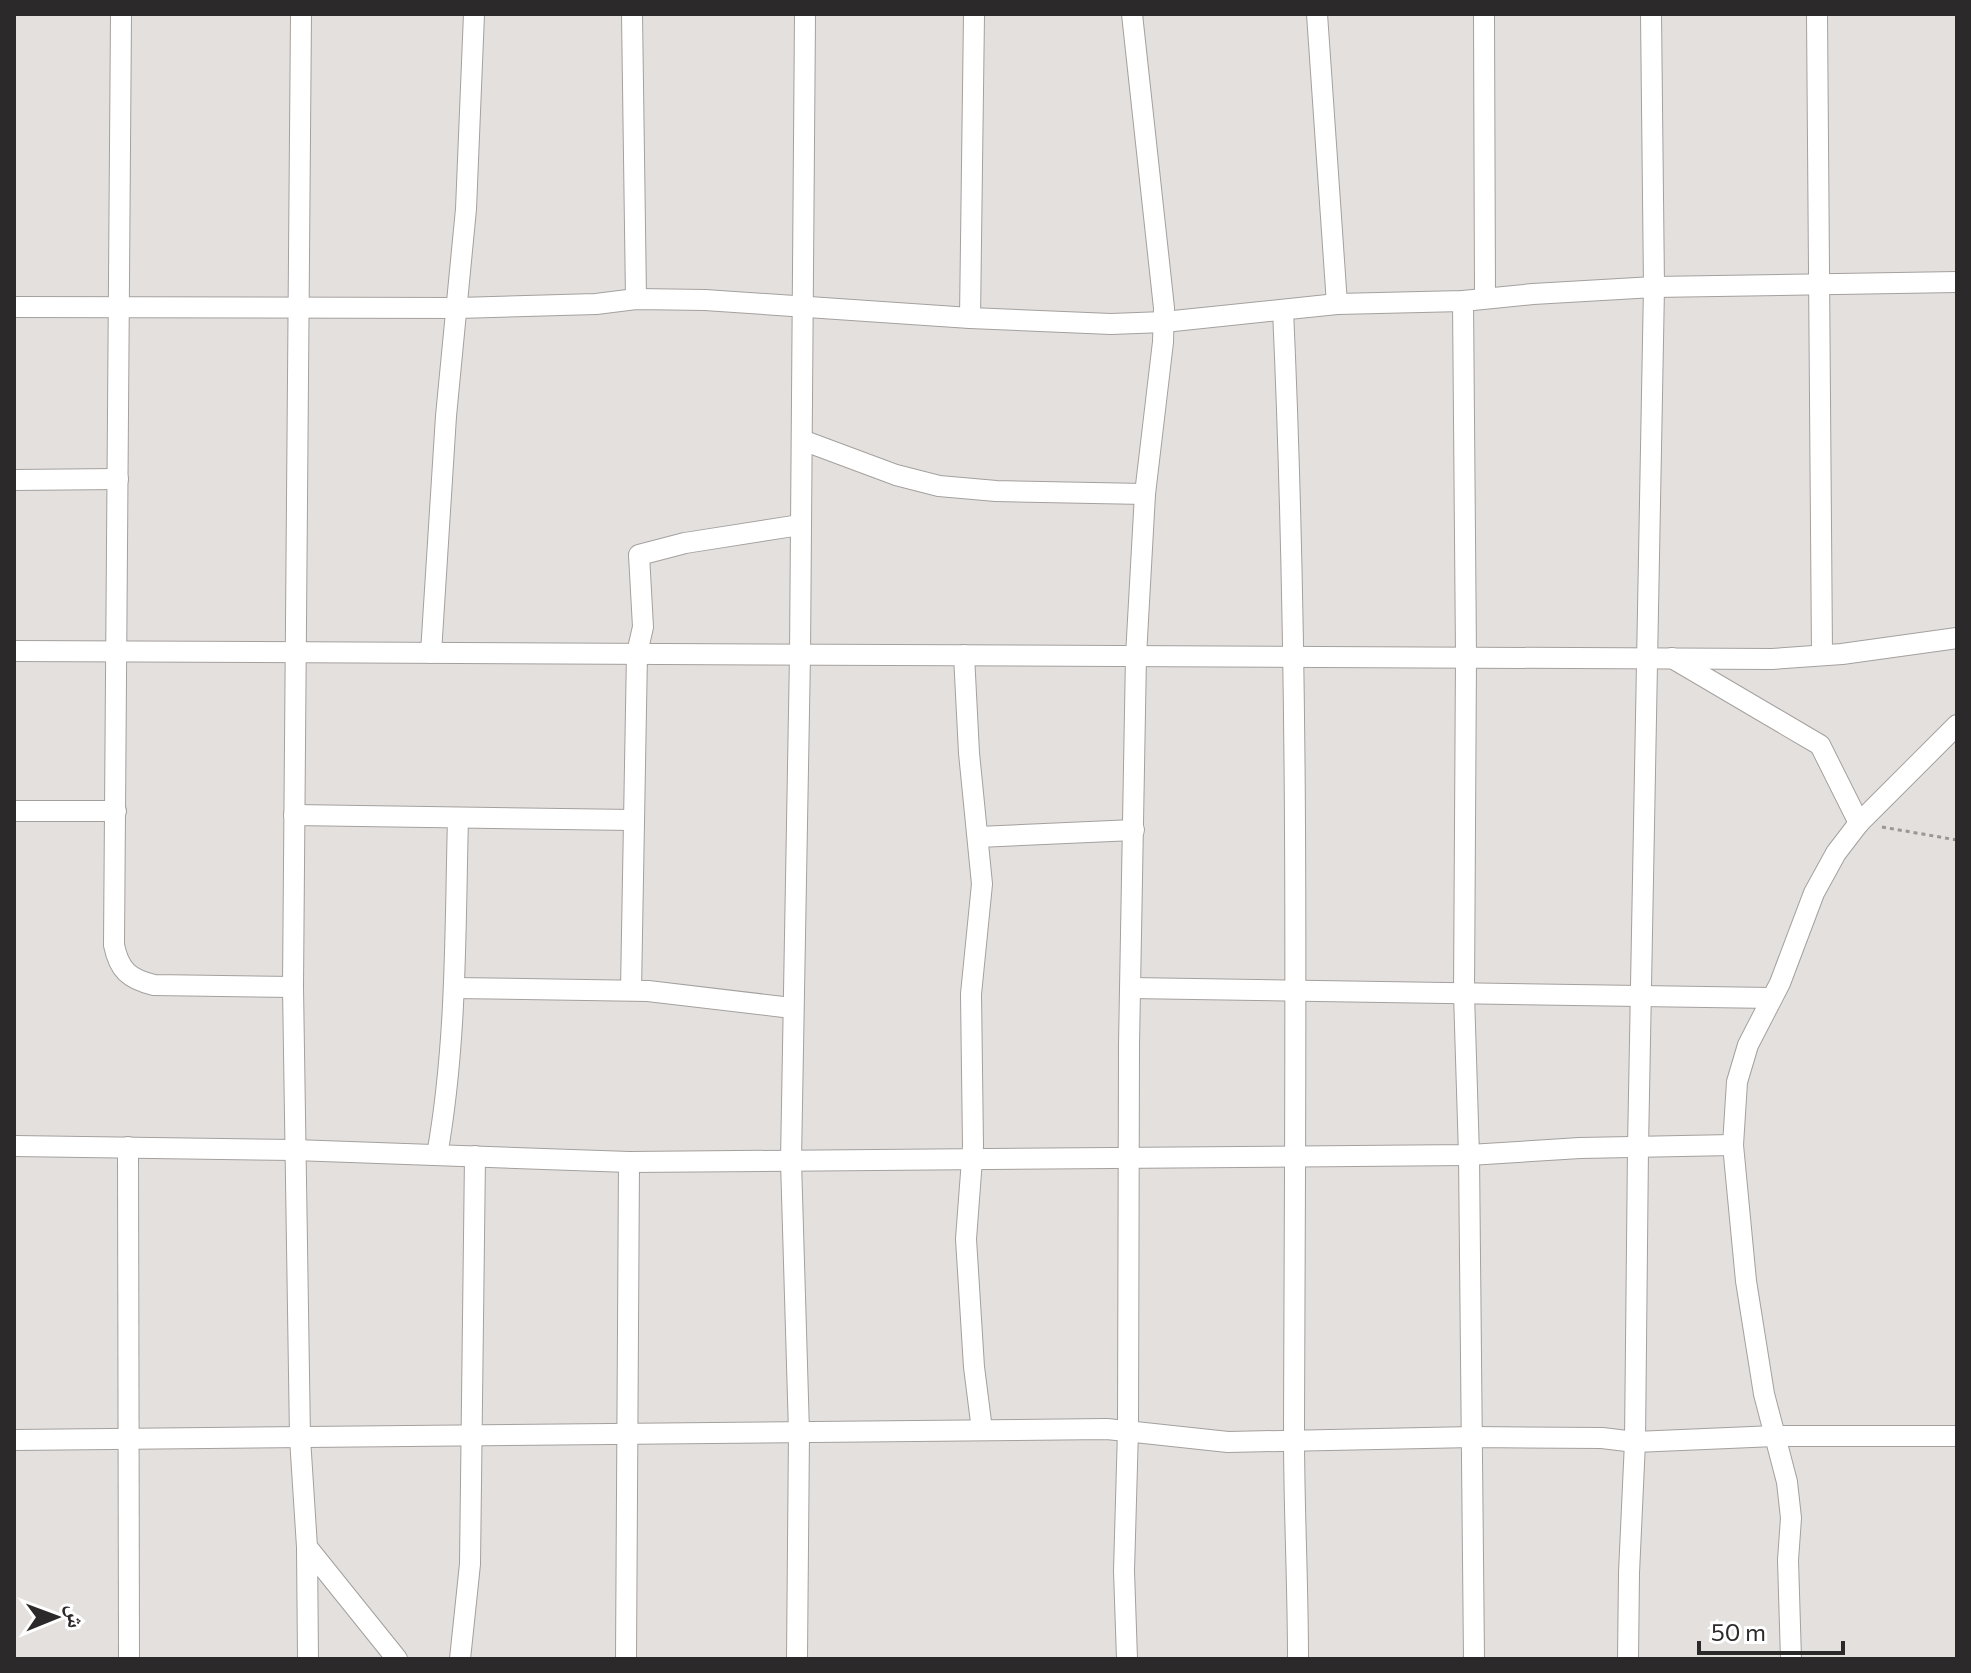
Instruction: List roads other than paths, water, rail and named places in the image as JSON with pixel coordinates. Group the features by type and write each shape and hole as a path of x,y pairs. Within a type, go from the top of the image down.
{"street":[{"path":"121,14 114,945 118,962 126,975 135,981 154,985 293,987"},
{"path":"301,14 293,987 300,1438 307,1547 308,1659"},
{"path":"431,653 446,416 466,209 474,14"},
{"path":"632,14 636,299"},
{"path":"797,1659 799,1432 791,1161 800,655 805,14"},
{"path":"970,318 974,14"},
{"path":"1127,1659 1124,1571 1136,656 1145,494 1164,322 1163,286 1132,14"},
{"path":"1317,14 1337,304"},
{"path":"1484,14 1485,298"},
{"path":"1628,1659 1635,1442 1654,287 1651,14"},
{"path":"1817,14 1822,655"},
{"path":"14,307 458,308 596,304 636,299 750,301 970,318 1111,324 1164,322 1337,304 1463,301 1654,287 1957,282"},
{"path":"1463,301 1466,656 1464,994 1469,1155 1474,1659"},
{"path":"1283,310 1293,655 1297,1154 1294,1440 1298,1659"},
{"path":"802,440 896,475 939,486 996,491 1145,494"},
{"path":"14,480 118,479"},
{"path":"631,990 637,653 643,627 638,562 641,554 685,543 800,525"},
{"path":"14,651 1772,659 1957,638"},
{"path":"964,655 969,753 982,884 969,1028 973,1159 967,1201 967,1272 982,1430"},
{"path":"1672,658 1820,745 1859,823"},
{"path":"1791,1659 1788,1560 1791,1518 1787,1482 1764,1394 1746,1281 1733,1145 1734,1114 1742,1064 1780,983 1814,893 1836,853 1859,823 1957,725"},
{"path":"14,811 116,811"},
{"path":"294,815 632,820"},
{"path":"437,1155 448,1081 454,988 458,818"},
{"path":"978,837 1134,830"},
{"path":"454,988 631,990 727,998 792,1008"},
{"path":"1131,988 1772,998"},
{"path":"14,1146 294,1150 629,1162 1297,1154 1469,1155 1733,1145"},
{"path":"128,1147 129,1659"},
{"path":"460,1659 470,1564 475,1156"},
{"path":"626,1659 629,1162"},
{"path":"14,1440 982,1430 1128,1430 1200,1440 1473,1437 1602,1438 1635,1442 1775,1436 1957,1436"},
{"path":"307,1547 397,1659"}]}
